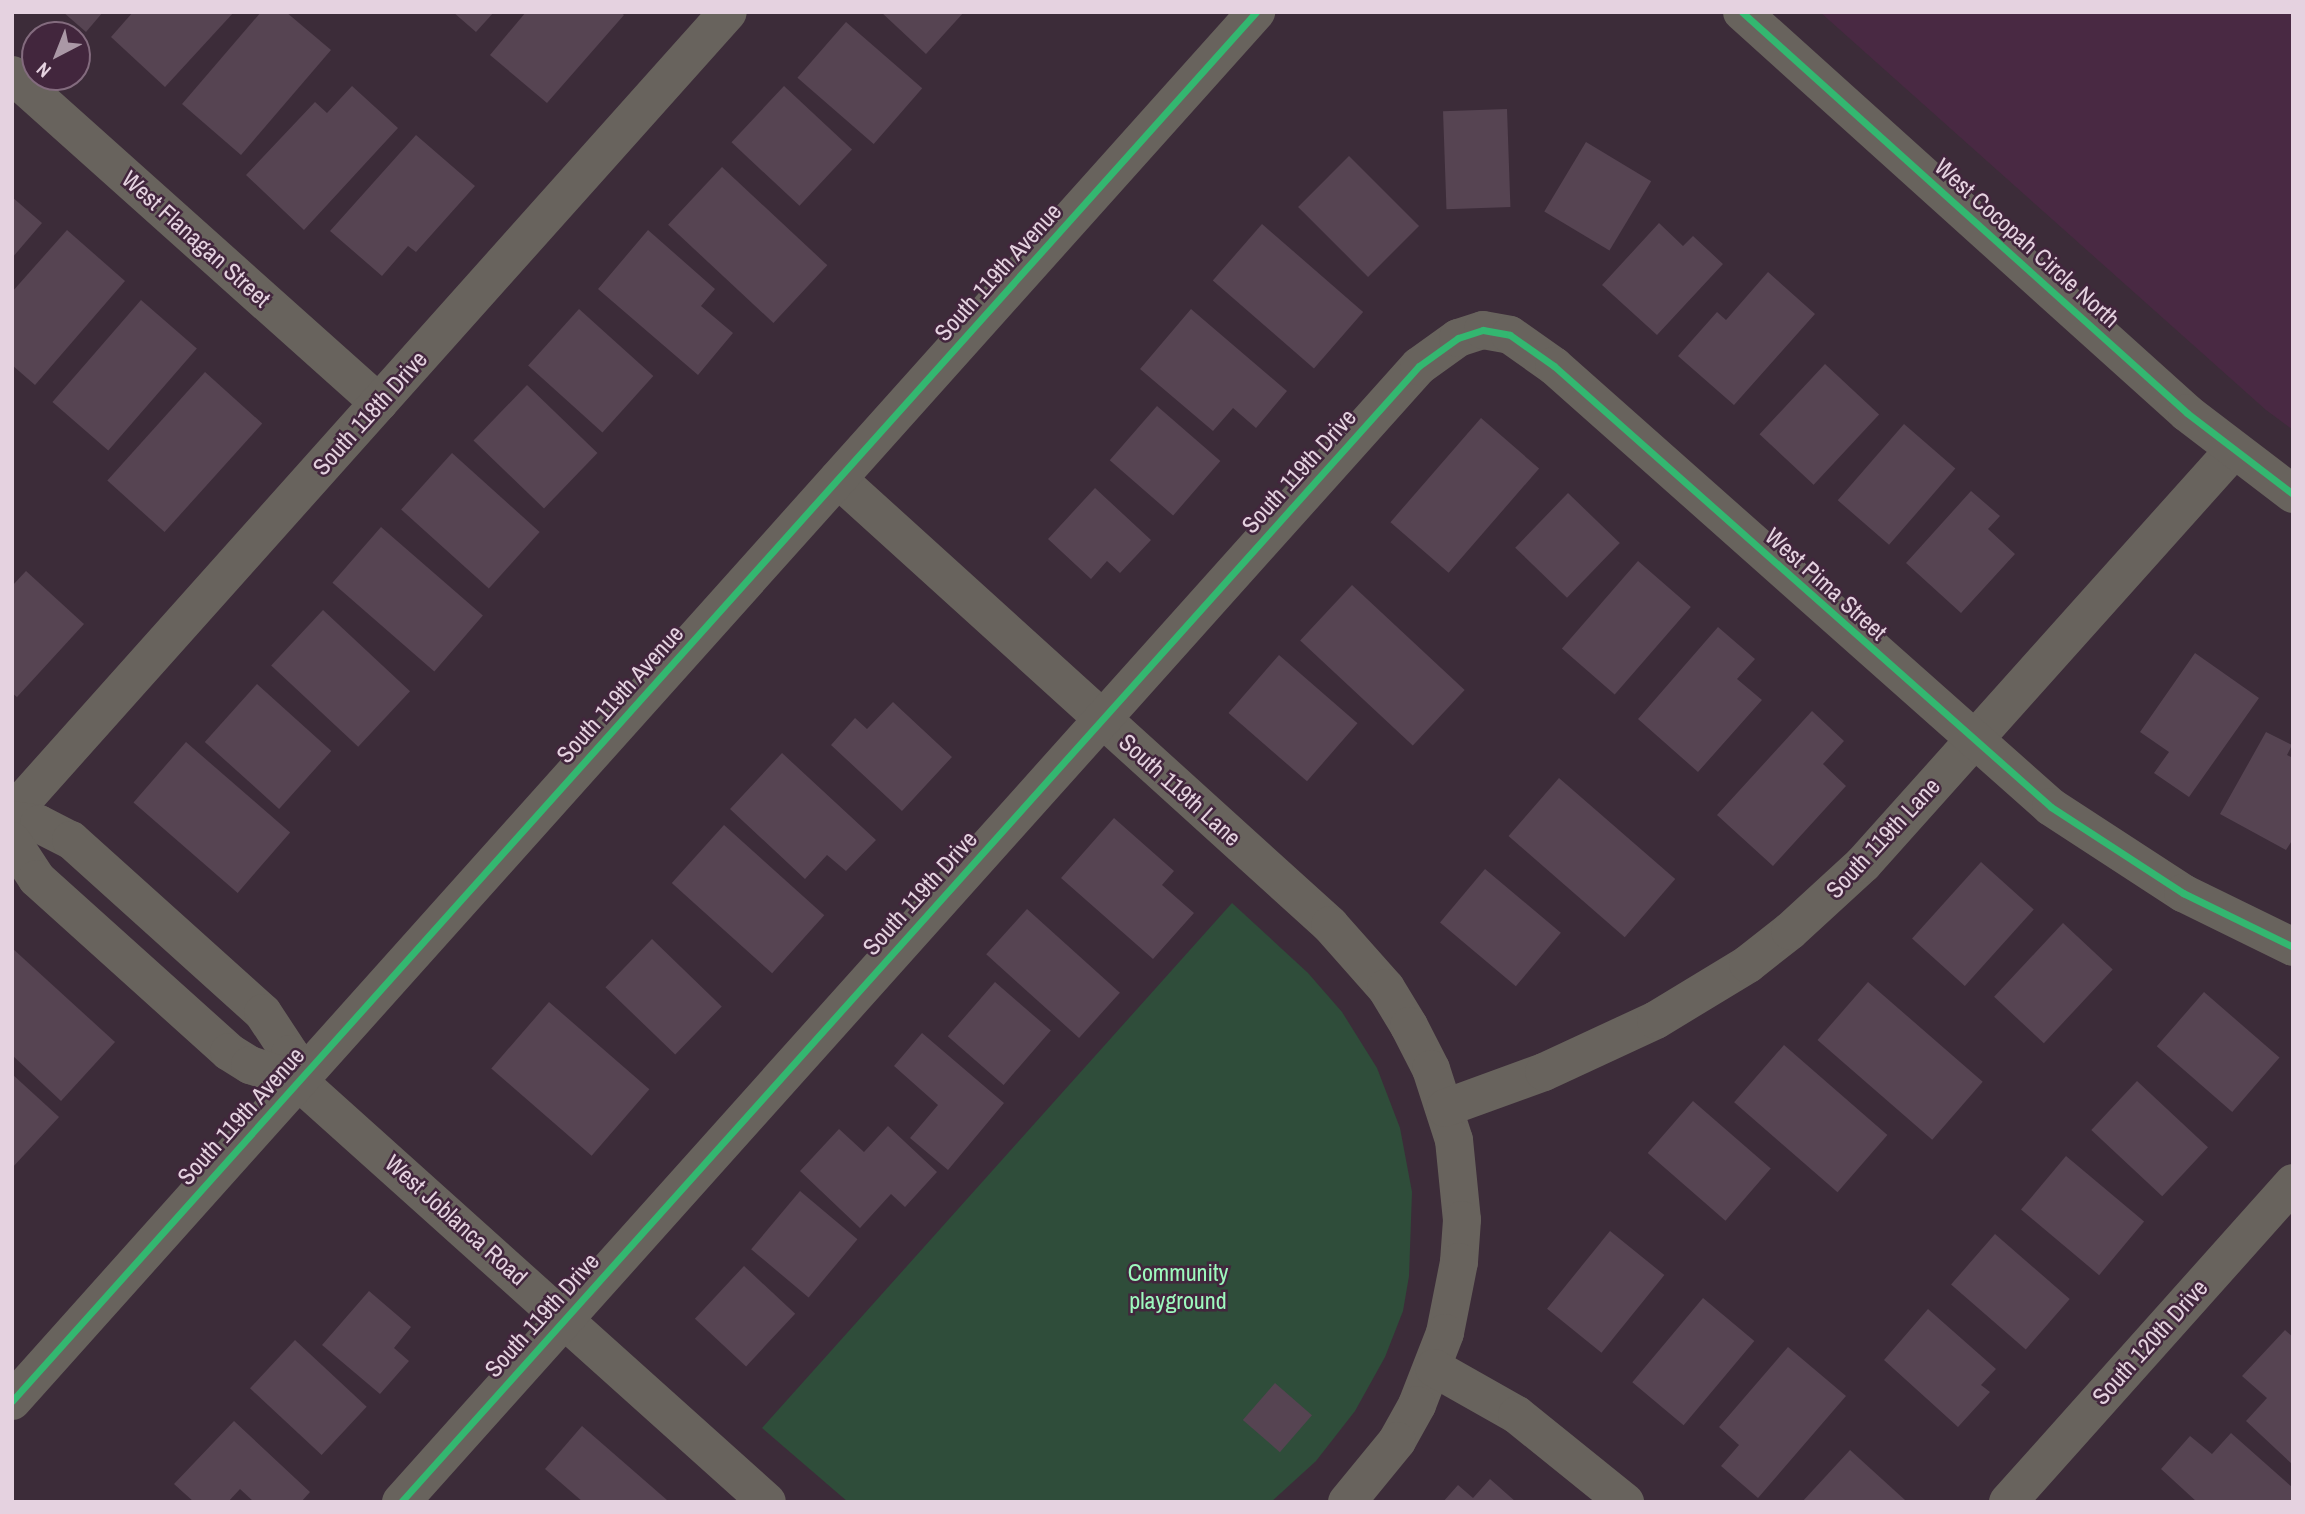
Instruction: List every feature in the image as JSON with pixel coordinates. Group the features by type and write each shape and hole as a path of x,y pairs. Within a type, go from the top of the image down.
{"street":[{"name":"South 118th Drive","path":"12,813 728,12"},
{"name":"South 119th Avenue","path":"12,1401 1256,12"},
{"name":"West Cocopah Circle North","path":"1742,12 2232,452 2293,494"},
{"name":"West Flanagan Street","path":"12,75 379,403"},
{"name":"South 119th Drive","path":"401,1502 1419,366 1458,338 1483,330"},
{"name":"West Pima Street","path":"1483,330 1510,335 1554,366 1972,741 2051,807 2133,863 2293,947"},
{"name":"South 119th Lane","path":"1445,1108 1600,1048 1668,1013 1748,964 1854,873 2232,452"},
{"name":"South 119th Lane","path":"838,479 1358,954 1409,1026 1445,1108 1454,1140 1462,1220 1454,1297 1434,1368 1396,1441 1347,1502"},
{"name":"West Joblanca Road","path":"12,820 39,824 71,840 263,1013 290,1054 299,1081"},
{"name":"West Joblanca Road","path":"12,841 37,878 229,1052 250,1065 299,1081 767,1502"},
{"name":"South 120th Drive","path":"2008,1502 2293,1183"},
{"path":"1434,1368 1517,1415 1625,1502"}],"shaded area":[{"path":"1820,12 2293,12 2293,430 2266,410"}],"green space":[{"name":"Community playground","path":"1232,903 1308,973 1342,1012 1377,1068 1400,1128 1412,1192 1409,1276 1403,1311 1385,1357 1355,1411 1316,1461 1271,1502 848,1502 762,1428"}],"building":[{"path":"63,12 103,12 91,26 91,21 73,21"},
{"path":"133,12 234,12 165,87 111,37"},
{"path":"261,12 286,12 331,50 241,155 182,104"},
{"path":"453,12 494,12 476,32"},
{"path":"526,12 620,12 624,15 547,103 490,55"},
{"path":"881,12 964,12 926,54"},
{"path":"846,22 922,88 874,144 797,78"},
{"path":"352,86 398,128 304,230 246,175 315,102 327,113"},
{"path":"784,86 852,149 800,206 731,142"},
{"path":"1507,109 1510,207 1446,209 1443,111"},
{"path":"416,135 475,186 416,252 408,246 382,276 330,231"},
{"path":"1586,142 1651,181 1609,251 1544,211"},
{"path":"1349,156 1419,226 1368,277 1298,207"},
{"path":"722,167 827,265 773,323 668,225"},
{"path":"12,197 42,223 12,258"},
{"path":"1659,223 1683,246 1693,236 1723,264 1657,335 1602,285"},
{"path":"1262,224 1363,312 1314,369 1213,281"},
{"path":"67,230 125,281 35,385 12,365 12,292"},
{"path":"648,230 715,289 701,306 733,333 698,375 598,289"},
{"path":"1768,272 1815,314 1734,405 1678,356 1717,312 1726,320"},
{"path":"141,300 197,349 108,450 52,402"},
{"path":"579,309 653,376 602,432 528,365"},
{"path":"1191,309 1287,391 1256,428 1233,408 1213,431 1140,369"},
{"path":"1825,364 1879,414 1814,485 1760,434"},
{"path":"205,372 262,424 165,532 107,480"},
{"path":"527,385 597,453 544,508 474,440"},
{"path":"1157,406 1220,461 1173,515 1110,460"},
{"path":"1481,418 1539,469 1449,573 1390,522"},
{"path":"1904,424 1955,469 1889,545 1838,500"},
{"path":"452,453 540,532 489,588 401,509"},
{"path":"1095,488 1151,540 1120,573 1107,561 1091,579 1048,539"},
{"path":"1971,491 2000,516 1988,529 2015,554 1961,613 1906,563"},
{"path":"1568,493 1620,543 1567,598 1515,548"},
{"path":"381,527 483,616 434,671 332,583"},
{"path":"1638,561 1691,607 1615,694 1562,649"},
{"path":"26,571 84,624 17,697 12,693 12,586"},
{"path":"1352,585 1465,690 1413,746 1300,641"},
{"path":"323,610 410,691 358,747 271,666"},
{"path":"1718,627 1755,659 1737,679 1762,700 1698,772 1638,719"},
{"path":"2195,653 2259,698 2189,797 2154,773 2169,752 2140,732"},
{"path":"1279,655 1357,723 1307,781 1228,713"},
{"path":"257,684 331,751 279,809 205,742"},
{"path":"893,702 952,757 902,811 831,745 855,718 867,729"},
{"path":"1812,711 1844,741 1823,764 1846,786 1773,866 1717,815"},
{"path":"2266,732 2292,745 2287,755 2293,758 2293,839 2286,850 2220,814"},
{"path":"186,742 290,833 238,893 134,802"},
{"path":"782,753 876,840 846,871 827,855 805,879 730,809"},
{"path":"1559,778 1675,879 1625,937 1508,836"},
{"path":"1114,818 1174,871 1162,885 1194,913 1153,959 1061,878"},
{"path":"724,825 824,915 772,973 672,883"},
{"path":"1981,862 2034,910 1965,986 1912,939"},
{"path":"1485,869 1561,933 1516,986 1440,923"},
{"path":"1027,909 1120,993 1079,1038 986,954"},
{"path":"2063,923 2113,969 2044,1043 1994,997"},
{"path":"652,939 722,1006 675,1055 605,987"},
{"path":"12,948 115,1042 61,1101 12,1055"},
{"path":"995,982 1051,1031 1004,1085 948,1036"},
{"path":"1868,982 1983,1082 1932,1140 1817,1040"},
{"path":"2204,992 2279,1058 2232,1112 2157,1046"},
{"path":"549,1002 649,1089 592,1156 491,1068"},
{"path":"922,1033 1004,1103 948,1170 910,1138 938,1105 894,1066"},
{"path":"1784,1045 1887,1135 1838,1192 1734,1102"},
{"path":"12,1074 59,1117 12,1168"},
{"path":"2137,1081 2208,1147 2162,1196 2091,1130"},
{"path":"1693,1101 1771,1169 1725,1221 1648,1153"},
{"path":"888,1126 937,1172 905,1207 891,1194 860,1228 800,1171 839,1129 864,1152"},
{"path":"2066,1156 2144,1222 2099,1275 2021,1210"},
{"path":"800,1191 857,1239 809,1297 751,1249"},
{"path":"1610,1231 1664,1275 1601,1353 1547,1309"},
{"path":"1995,1234 2070,1299 2026,1350 1951,1285"},
{"path":"744,1266 795,1314 746,1366 695,1319"},
{"path":"369,1291 411,1327 394,1348 409,1361 380,1394 322,1345"},
{"path":"1703,1298 1754,1341 1684,1425 1632,1382"},
{"path":"1928,1309 1996,1369 1981,1385 1990,1392 1958,1427 1884,1360"},
{"path":"2285,1330 2293,1337 2293,1465 2246,1421 2267,1398 2242,1376"},
{"path":"295,1340 367,1407 322,1455 250,1388"},
{"path":"1788,1347 1846,1396 1758,1498 1721,1466 1739,1445 1719,1427"},
{"path":"1275,1383 1312,1415 1280,1452 1243,1420"},
{"path":"234,1421 310,1492 301,1502 254,1502 240,1489 228,1502 194,1502 174,1484"},
{"path":"582,1426 667,1500 666,1502 583,1502 545,1469"},
{"path":"2231,1433 2293,1488 2293,1502 2197,1502 2161,1469 2190,1436 2212,1454"},
{"path":"1850,1450 1905,1500 1802,1502"},
{"path":"1490,1479 1516,1502 1443,1502 1458,1485 1473,1498"}],"cycle path":[{"path":"12,1401 1256,12"},
{"path":"1742,12 2187,413 2293,494"},
{"path":"401,1502 1419,366 1458,338 1483,330 1510,335 1554,366 2051,807 2183,893 2293,947"}]}
